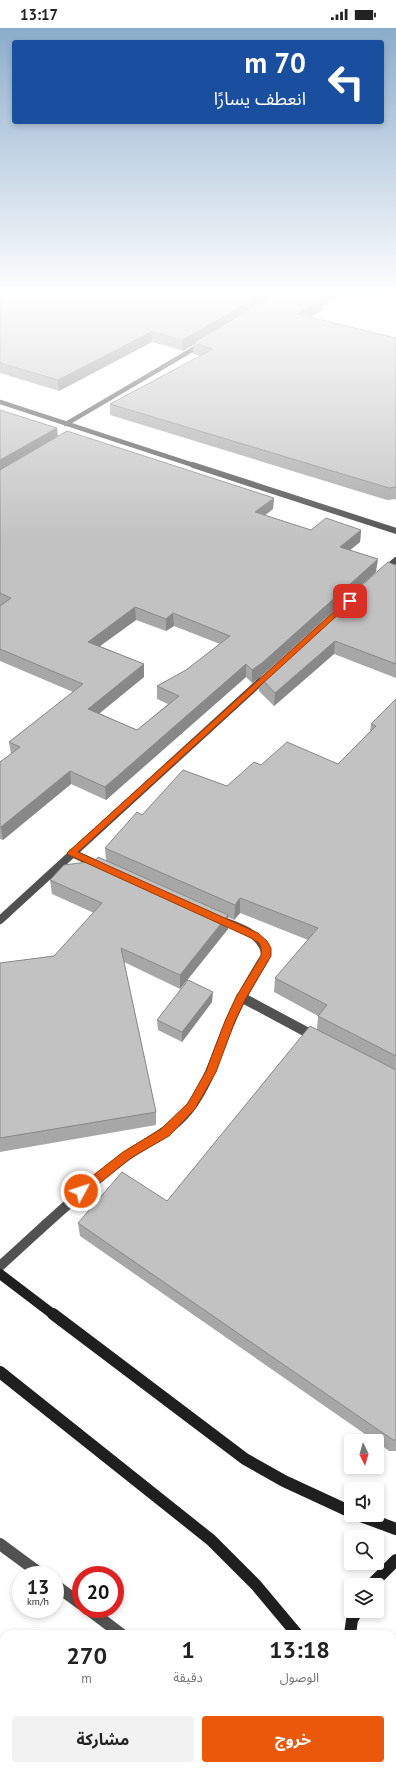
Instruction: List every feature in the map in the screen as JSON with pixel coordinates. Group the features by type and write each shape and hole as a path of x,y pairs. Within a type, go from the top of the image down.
{"main road":[{"path":"0,1274 245,1459 284,1481 344,1509"},
{"path":"0,1372 211,1540 255,1583 294,1630"},
{"path":"377,1522 396,1529"},
{"path":"378,1578 396,1560"},
{"path":"351,1630 353,1618"}],"lane":[{"path":"66,424 145,377"},
{"path":"0,402 396,531"},
{"path":"78,433 84,430"},
{"path":"378,576 396,560"},
{"path":"0,920 272,672"},
{"path":"72,853 107,869"},
{"path":"0,1266 48,1220 90,1184 127,1155 165,1132 192,1106 211,1072 230,1021 241,997 266,956 266,948 262,941 255,935 212,916"},
{"path":"241,997 326,1042"},
{"path":"0,1544 30,1566"},
{"path":"100,1618 116,1630"}],"building":[{"path":"49,377 63,377 58,380"},
{"path":"160,377 396,377 396,487 389,488 110,404"},
{"path":"0,410 57,428 0,460"},
{"path":"67,431 274,498 255,512 311,530 326,518 361,530 340,547 378,559 262,663 252,670 246,664 105,787 70,771 0,827 0,762 20,747 9,742 83,684 0,649 0,606 11,598 0,593 0,470","holes":["135,607 166,619 173,613 230,636 186,670 157,686 179,696 137,730 88,709 144,664 88,642"]},
{"path":"388,562 395,565 396,564 396,664 335,641 275,693 260,677"},
{"path":"396,699 396,1056 318,1016 327,1005 275,978 318,928 240,898 235,905 105,848 137,812 142,815 183,770 227,786 254,762 261,765 287,742 338,764 376,726 371,724"},
{"path":"98,857 228,915 180,975 121,948 156,1112 0,1138 0,963 54,956 102,903 50,880 64,865 95,861"},
{"path":"188,980 213,992 182,1032 157,1020"},
{"path":"310,1026 396,1070 396,1440 393,1440 78,1223 122,1172 167,1201"}],"route":[{"path":"81,1191 127,1155 165,1132 192,1106 211,1072 230,1021 241,997 263,963 266,956 266,948 262,941 255,935 72,853 350,601"}]}
